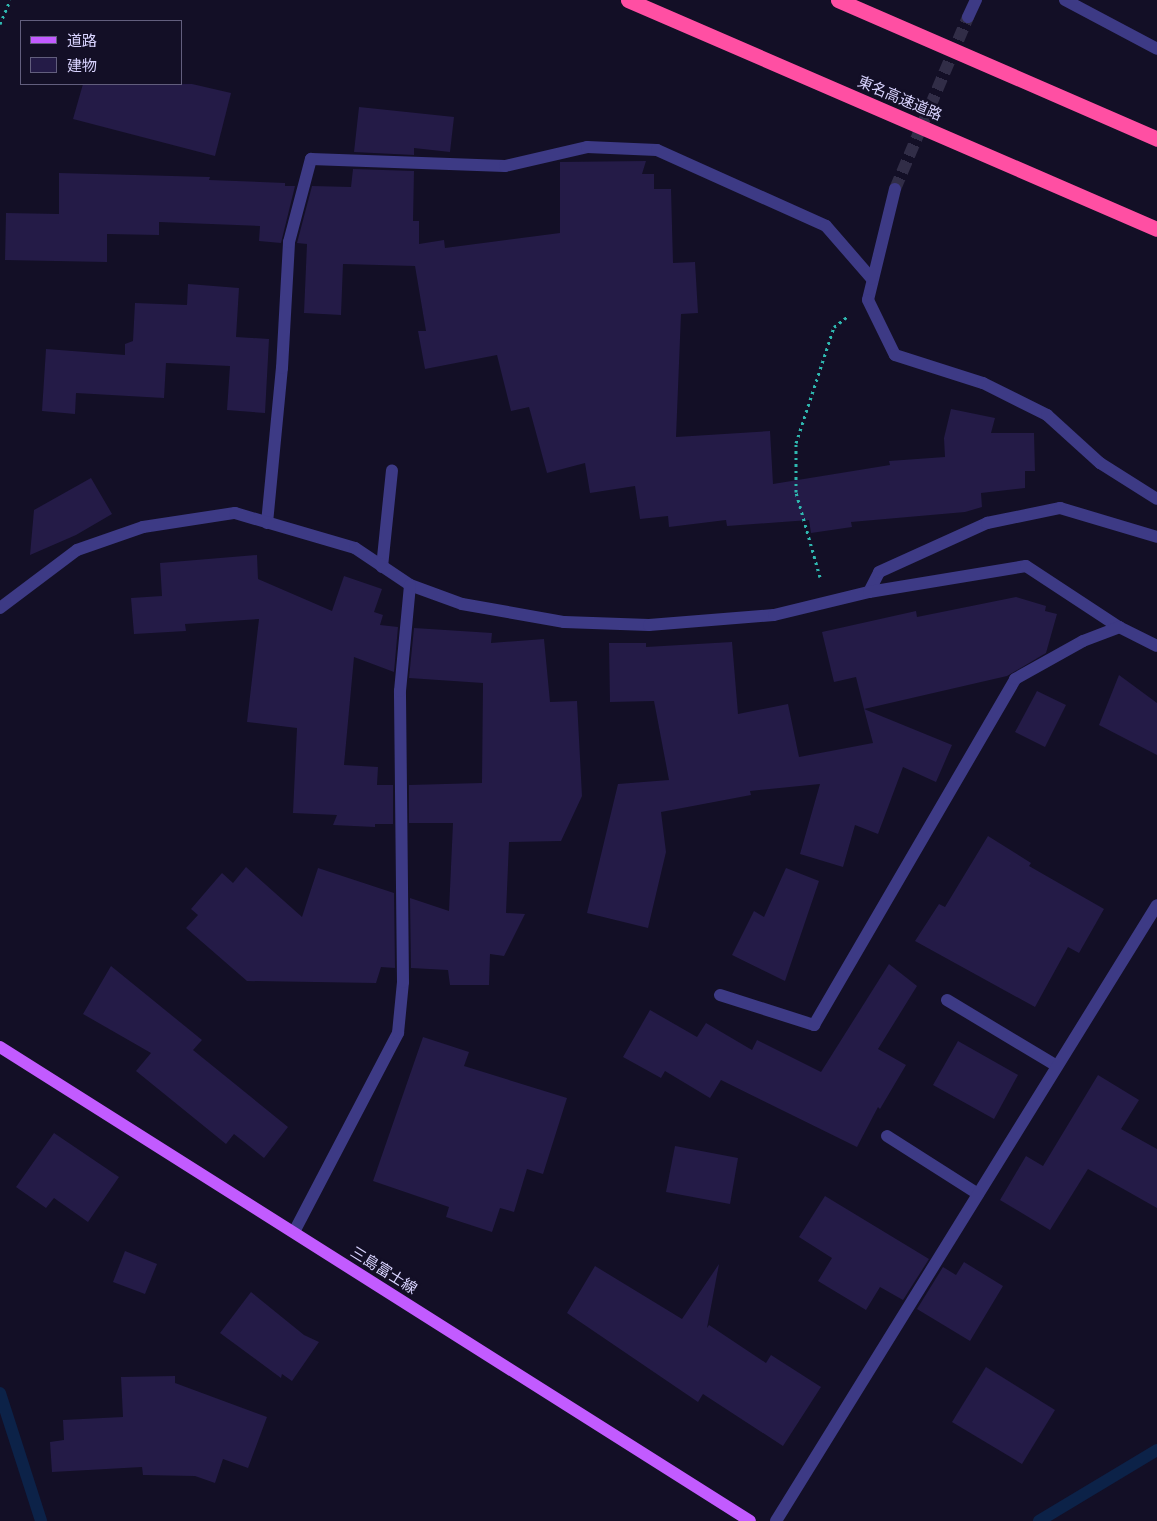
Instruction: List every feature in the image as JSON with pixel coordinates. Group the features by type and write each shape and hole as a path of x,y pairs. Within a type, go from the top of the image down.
{"highway":[{"name":"東名高速道路","path":"628,0 1157,229"},
{"path":"838,0 1157,138"}],"main road":[{"name":"三島富士線","path":"0,1047 750,1521"}],"street":[{"path":"968,18 976,0"},
{"path":"1066,0 1157,49"},
{"path":"266,523 282,368 289,242 311,159 505,166 587,147 657,150 826,226 872,279"},
{"path":"895,189 868,300 895,355 983,383 1047,415 1100,463 1157,499"},
{"path":"382,567 392,471"},
{"path":"869,592 879,572 987,523 1060,508 1157,537"},
{"path":"0,608 77,550 143,527 235,513 355,548 410,585 462,604 564,622 649,625 774,615 828,604 869,592 1026,566 1119,627 1157,646"},
{"path":"294,1232 398,1033 403,982 400,691 410,585"},
{"path":"720,995 814,1025 1016,679 1083,642 1119,627"},
{"path":"776,1521 1157,905"},
{"path":"947,1000 1057,1066"},
{"path":"887,1136 978,1194"}],"path":[{"path":"0,24 10,0"},
{"path":"828,604 796,492 796,443 834,327 868,300"}],"building":[{"path":"192,84 231,93 215,156 73,119 83,85"},
{"path":"359,107 454,117 450,152 414,148 414,155 354,152"},
{"path":"646,161 642,174 654,174 654,189 671,189 673,263 695,262 698,313 681,314 676,437 770,431 773,484 890,465 889,461 945,457 944,438 951,409 995,418 991,433 1034,433 1035,471 1025,471 1025,488 981,493 982,507 965,512 851,522 852,527 811,533 809,520 727,526 726,520 669,527 668,516 640,519 635,486 590,493 585,463 547,473 529,407 511,411 497,355 425,369 418,331 426,331 415,266 343,264 341,315 304,313 307,244 297,243 312,186 351,187 353,169 414,171 413,221 419,221 419,244 444,240 445,248 560,233 560,162"},
{"path":"59,173 210,177 209,180 285,183 285,186 295,186 281,243 259,241 260,226 159,222 159,235 107,234 107,262 5,260 6,213 59,214"},
{"path":"188,284 239,288 236,337 269,339 265,413 227,410 230,366 166,363 164,398 76,393 75,414 42,411 46,349 125,355 125,344 133,341 135,303 187,305"},
{"path":"91,478 112,514 76,535 30,555 34,510"},
{"path":"257,555 258,579 332,611 344,576 382,589 374,612 383,615 380,625 398,627 394,672 354,657 344,765 378,767 377,785 393,785 393,824 375,824 375,827 333,825 337,815 293,813 297,728 247,722 259,619 185,624 186,631 134,634 131,598 162,596 160,563"},
{"path":"1016,597 1046,606 1045,611 1057,614 1046,653 1007,676 864,709 856,677 834,682 822,632 916,611 917,617"},
{"path":"414,628 492,633 491,643 544,639 550,702 577,701 582,796 561,841 509,842 506,913 525,914 504,956 490,954 489,985 450,985 448,970 411,968 410,898 449,911 453,823 409,823 409,785 482,783 483,683 409,678"},
{"path":"732,642 738,714 788,704 799,757 873,743 864,709 952,745 936,782 903,767 878,834 855,825 843,867 800,854 820,784 750,791 751,795 661,812 666,852 648,928 587,913 618,784 669,780 654,701 610,702 609,643 646,643 646,647"},
{"path":"1119,675 1157,703 1157,755 1099,725"},
{"path":"1037,691 1066,705 1045,747 1015,732"},
{"path":"988,836 1031,863 1029,866 1104,909 1079,953 1068,947 1035,1007 915,941 939,904 945,907"},
{"path":"246,867 302,917 318,868 394,893 395,968 381,967 376,983 247,981 186,928 198,915 191,909 222,873 233,883"},
{"path":"786,868 819,881 785,981 732,955 754,911 764,917"},
{"path":"889,964 917,986 878,1049 906,1065 880,1109 878,1107 857,1147 721,1080 710,1098 665,1071 661,1078 623,1057 650,1010 697,1037 706,1023 752,1050 757,1040 821,1072"},
{"path":"111,966 202,1040 193,1050 288,1127 264,1158 234,1134 226,1144 136,1071 151,1053 83,1014"},
{"path":"423,1037 469,1052 464,1066 567,1098 543,1174 527,1169 514,1212 500,1208 492,1232 446,1217 449,1207 373,1181"},
{"path":"958,1041 1018,1075 994,1119 933,1085"},
{"path":"1098,1075 1139,1100 1121,1129 1157,1149 1157,1208 1088,1169 1050,1230 1000,1200 1026,1156 1043,1166"},
{"path":"54,1133 119,1177 88,1222 54,1198 46,1208 16,1187"},
{"path":"675,1146 738,1158 730,1204 666,1192"},
{"path":"825,1196 929,1259 903,1300 880,1287 866,1310 818,1281 832,1258 799,1237"},
{"path":"125,1251 157,1264 145,1294 113,1282"},
{"path":"964,1262 1003,1286 970,1341 917,1309 943,1267 956,1275"},
{"path":"719,1264 707,1328 709,1325 766,1363 771,1355 821,1387 783,1446 703,1394 698,1402 567,1313 595,1266 682,1319"},
{"path":"251,1292 304,1335 319,1342 292,1381 282,1374 281,1378 220,1333"},
{"path":"986,1367 1055,1410 1022,1464 952,1422"},
{"path":"175,1376 175,1383 267,1417 248,1468 223,1459 215,1483 195,1476 143,1475 142,1467 52,1472 50,1442 64,1440 63,1420 123,1417 121,1377"}],"waterway":[{"path":"0,1393 41,1521"},
{"path":"1039,1521 1157,1450"}],"tunnel":[{"path":"895,189 968,17"}]}
